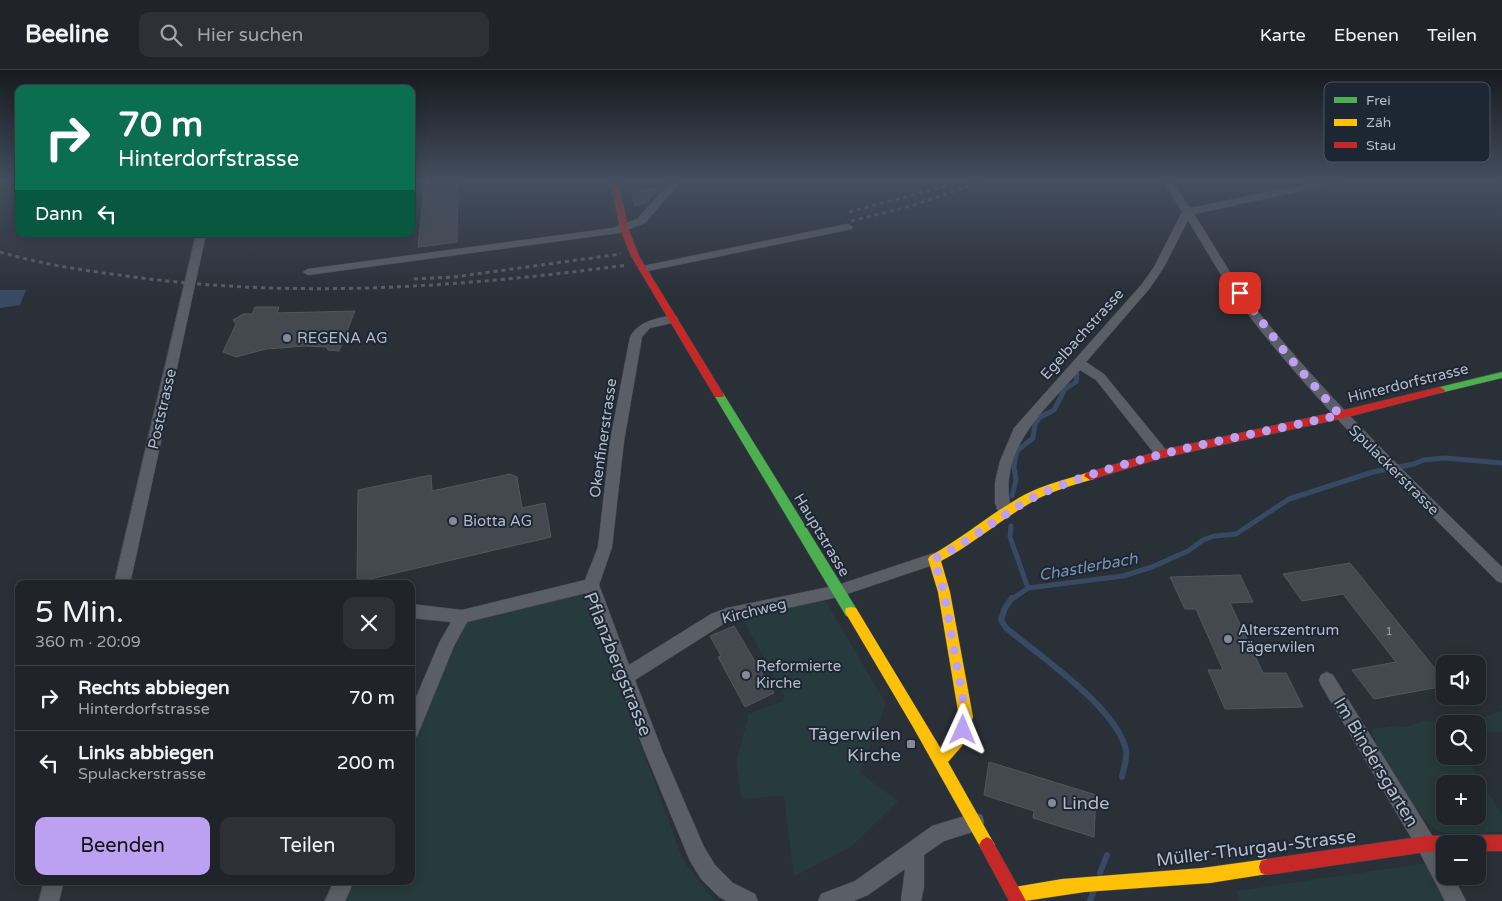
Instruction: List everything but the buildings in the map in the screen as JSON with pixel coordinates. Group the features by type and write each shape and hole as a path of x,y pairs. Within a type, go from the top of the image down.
{"street":[{"name":"Hauptstrasse","path":"622,219 624,228 643,269 940,761 1017,898"},
{"path":"308,272 615,231 642,219"},
{"name":"Egelbachstrasse","path":"1005,513 1000,500 1005,460 1019,431 1146,286 1183,219"},
{"name":"Spulackerstrasse","path":"1191,219 1250,310 1288,356 1340,415 1502,577"},
{"path":"643,269 848,227"},
{"name":"Poststrasse","path":"123,580 200,237"},
{"name":"Okenfinerstrasse","path":"591,585 605,547 617,441 636,337 642,328 672,318"},
{"path":"1078,363 1100,377 1162,454"},
{"name":"Hinterdorfstrasse","path":"934,559 953,550 1023,501 1053,488 1162,454 1340,415 1502,375"},
{"path":"934,559 944,592 966,717 958,742 940,761"},
{"name":"Kirchweg","path":"625,677 717,620 733,614 838,591 934,559"},
{"name":"Pflanzbergstrasse","path":"462,617 591,585 668,789 697,854 708,872 726,890 748,901"},
{"path":"415,611 462,617 447,642 415,720"},
{"name":"Im Bindersgarten","path":"1327,680 1426,844 1456,901"},
{"path":"828,901 861,888 939,833 975,822"},
{"name":"Müller-Thurgau-Strasse","path":"1017,898 1051,887 1111,881 1203,876 1426,844 1502,843"},
{"path":"911,901 914,886 915,850"},
{"path":"49,901 53,885"},
{"path":"335,901 342,885"}],"green space":[{"path":"591,585 615,675 683,860 712,898 717,901 335,901 342,885 415,885 415,721 462,617"},
{"path":"824,598 886,704 860,773 898,801 851,847 794,876 784,796 742,799 736,762 749,714 783,701 784,695 743,619"},
{"path":"1502,710 1502,732 1486,733 1486,716"},
{"path":"1426,720 1436,722 1436,765 1471,765 1477,775 1436,775 1436,825 1486,825 1486,789 1502,815 1502,832 1446,833 1433,827 1423,817 1413,804 1371,734 1373,729 1396,726 1405,727"},
{"path":"1427,863 1436,878 1436,885 1440,885 1450,901 1240,901 1236,891"}],"water":[{"path":"0,290 26,290 20,305 0,308"}],"waterway":[{"path":"1012,496 1016,480 1014,467 1018,450 1033,438 1035,424 1039,418 1054,410 1065,389 1076,382 1077,374"},
{"name":"Chastlerbach","path":"1028,588 1123,576 1152,567 1188,551 1203,540 1214,536 1236,534 1289,499 1373,472 1414,464 1423,460 1445,458 1502,463"},
{"path":"1011,526 1010,537 1028,588"},
{"name":"Chastlerbach","path":"1011,600 1028,588"},
{"name":"Chastlerbach","path":"1012,598 1005,608 1001,620 1006,628 1075,683 1108,717 1120,734 1126,750 1122,777"},
{"name":"Chastlerbach","path":"1100,873 1107,855"},
{"name":"Chastlerbach","path":"1090,901 1094,890"}],"railway":[{"path":"851,221 860,219"},
{"path":"0,252 50,264 117,275 196,284 319,289 381,288 442,284 565,273 627,265"},
{"path":"414,279 454,277 621,254"}],"traffic: fast":[{"path":"1440,390 1502,375"},
{"path":"719,395 851,612"}],"traffic: slow":[{"path":"940,761 957,741 966,717 944,592 934,559 957,546 1030,497 1090,476"},
{"path":"851,612 918,722 987,845"},
{"path":"1015,895 1062,887 1202,876 1267,867"}],"traffic: jam":[{"path":"622,219 635,256 719,395"},
{"path":"1090,476 1162,454 1340,415 1440,390"},
{"path":"1267,867 1426,844 1502,843"},
{"path":"987,845 1018,901"}],"place":[{"name":"REGENA AG","path":"287,338"},
{"name":"Biotta AG","path":"453,521"},
{"name":"Alterszentrum Tägerwilen","path":"1228,639"},
{"name":"Reformierte Kirche","path":"746,675"},
{"name":"Tägerwilen Kirche","path":"911,744"},
{"name":"Linde","path":"1052,803"}],"route":[{"path":"963,730 966,717 944,592 934,559 953,550 1023,501 1053,488 1162,454 1340,415 1250,310 1240,293"}]}
